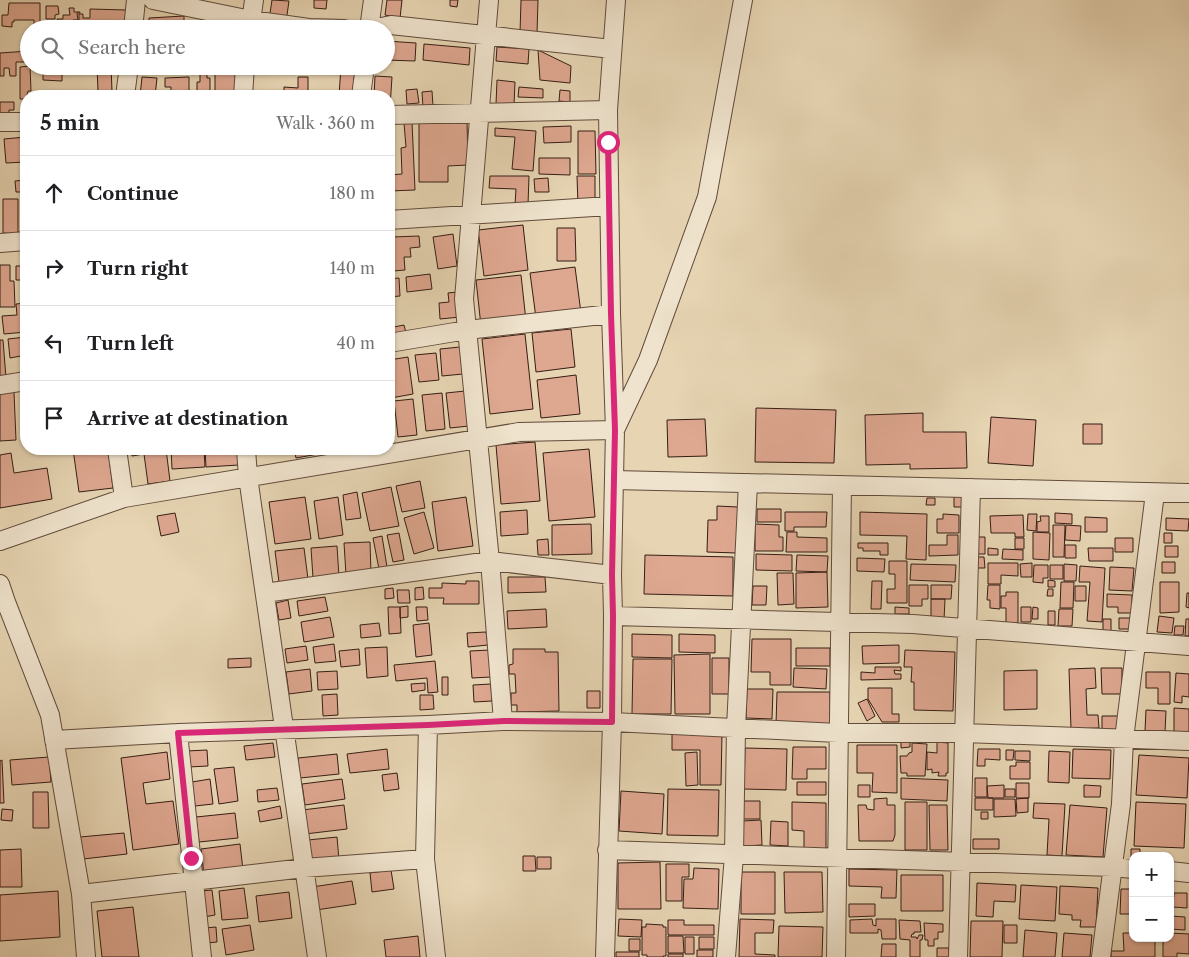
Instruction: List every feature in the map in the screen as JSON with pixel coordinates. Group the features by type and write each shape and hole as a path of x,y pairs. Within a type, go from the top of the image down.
{"street":[{"path":"134,20 136,0"},
{"path":"153,0 235,20"},
{"path":"252,20 254,0"},
{"path":"371,20 373,0"},
{"path":"489,0 464,300 504,721"},
{"path":"605,957 612,722 612,575 615,430 608,110 616,0"},
{"path":"615,430 648,360 707,197 743,0"},
{"path":"395,24 612,49"},
{"path":"126,90 128,75"},
{"path":"243,90 244,75"},
{"path":"362,90 364,75"},
{"path":"395,115 608,110"},
{"path":"0,122 20,122"},
{"path":"395,220 609,206"},
{"path":"0,243 20,241"},
{"path":"395,342 467,330 611,314"},
{"path":"0,385 20,383"},
{"path":"395,452 519,432 615,430"},
{"path":"118,455 124,498"},
{"path":"246,455 316,957"},
{"path":"0,541 124,498 378,455"},
{"path":"614,480 1189,493"},
{"path":"726,957 734,855 736,728 748,483"},
{"path":"836,957 842,486"},
{"path":"958,957 971,488"},
{"path":"1101,957 1121,804 1124,739 1155,492"},
{"path":"265,593 490,561 612,575"},
{"path":"0,584 50,715 81,894 86,957"},
{"path":"613,616 913,624 1189,646"},
{"path":"54,740 178,733 504,721 612,722 838,733 964,733 1189,742"},
{"path":"428,725 425,858 436,957"},
{"path":"178,733 202,957"},
{"path":"607,850 1129,869"},
{"path":"81,894 304,868 425,858"},
{"path":"1174,872 1189,873"}],"building":[{"path":"272,0 289,1 286,20 269,20"},
{"path":"314,0 327,0 326,9 314,8"},
{"path":"387,0 402,0 400,18 385,15"},
{"path":"450,0 458,0 457,7 450,6"},
{"path":"521,0 538,0 537,34 520,33"},
{"path":"9,3 40,3 40,20 14,20 12,27 2,26 2,15 8,15"},
{"path":"46,6 58,6 59,14 55,15 55,19 46,19"},
{"path":"69,8 74,8 74,12 80,12 77,13 78,20 57,19 63,19 63,15 70,15"},
{"path":"90,9 126,10 126,20 79,20 79,14 83,14 83,18 90,18"},
{"path":"184,16 184,20 149,20 149,18"},
{"path":"395,42 416,43 415,61 395,60"},
{"path":"424,44 470,48 469,65 423,60"},
{"path":"497,47 529,49 528,64 496,61"},
{"path":"538,50 571,66 570,83 540,80"},
{"path":"20,52 20,62 16,62 16,76 10,76 9,68 4,68 4,76 0,76 0,53"},
{"path":"20,75 30,75 31,90 20,90"},
{"path":"43,75 62,75 62,81 43,80"},
{"path":"97,75 111,75 112,90 98,90"},
{"path":"200,75 207,75 207,78 210,78 210,90 197,90 197,82 200,82"},
{"path":"215,75 237,75 237,90 215,90"},
{"path":"340,75 359,75 359,78 354,77 353,90 339,90"},
{"path":"375,76 392,77 391,90 374,90"},
{"path":"142,77 157,78 156,90 141,90"},
{"path":"189,77 189,90 171,90 171,87 165,87 165,78"},
{"path":"298,77 308,77 308,90 284,90 284,87 298,88"},
{"path":"497,80 515,82 514,105 496,104"},
{"path":"519,87 543,89 543,98 518,97"},
{"path":"417,89 419,103 407,104 406,90"},
{"path":"560,90 570,91 570,102 559,101"},
{"path":"432,91 433,106 423,107 422,92"},
{"path":"0,102 14,102 14,110 9,110 9,114 0,114"},
{"path":"467,120 468,165 448,166 448,182 419,182 419,121"},
{"path":"412,122 415,190 395,191 395,175 402,174 401,148 406,147 404,123"},
{"path":"571,126 571,142 544,143 543,127"},
{"path":"495,128 536,131 533,171 512,169 515,137 495,136"},
{"path":"578,131 595,131 596,174 578,174"},
{"path":"20,138 20,162 6,163 4,139"},
{"path":"539,158 570,158 570,175 539,174"},
{"path":"490,176 529,176 528,205 515,205 516,189 489,188"},
{"path":"577,176 595,176 595,205 578,205"},
{"path":"548,178 549,192 535,192 534,179"},
{"path":"15,181 20,181 20,192 16,192"},
{"path":"3,199 18,199 18,234 3,233"},
{"path":"523,225 528,270 484,276 478,230"},
{"path":"557,228 575,228 576,261 557,261"},
{"path":"453,234 457,266 438,269 433,237"},
{"path":"419,236 420,247 410,248 411,257 404,257 405,270 395,271 395,237"},
{"path":"0,265 10,265 10,281 14,281 15,307 0,307"},
{"path":"16,266 20,266 20,280 16,280"},
{"path":"575,267 581,313 536,318 530,273"},
{"path":"430,274 432,289 407,292 406,277"},
{"path":"521,275 526,321 481,326 476,280"},
{"path":"395,278 399,278 400,296 395,296"},
{"path":"457,292 460,317 440,319 439,303 449,302 448,293"},
{"path":"16,304 20,304 20,333 4,334 2,316 17,315"},
{"path":"404,325 406,333 395,336 395,327"},
{"path":"571,329 575,367 536,372 532,333"},
{"path":"525,334 533,409 490,414 482,339"},
{"path":"20,338 20,356 10,358 8,339"},
{"path":"0,340 3,340 6,378 0,379"},
{"path":"460,347 463,374 442,376 440,349"},
{"path":"436,353 439,380 419,382 415,355"},
{"path":"408,357 413,394 395,397 395,359"},
{"path":"576,375 580,414 541,418 537,380"},
{"path":"465,391 469,426 450,428 446,393"},
{"path":"14,392 16,440 0,441 0,393"},
{"path":"442,393 445,429 426,431 422,395"},
{"path":"413,399 417,435 398,437 395,401"},
{"path":"756,408 836,410 834,463 755,462"},
{"path":"923,413 923,432 966,432 967,468 910,469 910,464 866,465 865,415"},
{"path":"991,417 1036,420 1033,466 988,463"},
{"path":"705,419 707,456 668,457 667,420"},
{"path":"1083,424 1102,424 1102,444 1083,444"},
{"path":"535,442 540,501 501,504 496,445"},
{"path":"589,449 595,517 549,521 543,453"},
{"path":"11,453 14,473 47,468 52,499 0,508 0,455"},
{"path":"74,455 109,455 113,488 79,492"},
{"path":"144,455 167,455 170,481 148,484"},
{"path":"171,455 204,455 205,467 172,469"},
{"path":"205,455 238,455 239,465 206,467"},
{"path":"295,455 313,455 296,458"},
{"path":"420,481 425,508 402,512 396,486"},
{"path":"391,487 399,526 370,531 362,493"},
{"path":"357,492 361,518 346,520 343,495"},
{"path":"954,495 965,495 965,507 954,507"},
{"path":"305,497 311,539 275,544 269,502"},
{"path":"338,497 343,535 319,539 314,501"},
{"path":"466,497 473,546 438,551 432,502"},
{"path":"927,498 935,498 935,505 926,505"},
{"path":"717,506 738,507 737,553 707,552 708,520 717,520"},
{"path":"757,509 781,509 781,522 757,522"},
{"path":"527,510 528,534 501,536 500,512"},
{"path":"424,512 434,548 414,554 404,518"},
{"path":"785,512 827,512 826,527 794,527 794,531 785,531"},
{"path":"860,512 927,514 926,560 906,559 907,536 860,535"},
{"path":"175,513 179,532 161,536 157,516"},
{"path":"1055,513 1072,514 1072,524 1055,523"},
{"path":"943,514 959,515 959,533 937,533 937,519 943,519"},
{"path":"1028,514 1037,514 1036,531 1027,530"},
{"path":"1023,515 1024,537 1015,537 1015,533 991,533 990,516"},
{"path":"1040,516 1049,516 1049,532 1037,532 1037,522 1041,521"},
{"path":"1085,517 1107,518 1107,532 1085,532"},
{"path":"1166,518 1189,519 1188,531 1166,530"},
{"path":"591,524 592,554 552,555 552,525"},
{"path":"755,524 779,525 779,537 783,537 783,551 755,551"},
{"path":"1053,525 1065,525 1064,557 1053,557"},
{"path":"1066,525 1081,526 1080,541 1065,540"},
{"path":"787,532 797,532 797,537 827,538 827,552 786,552"},
{"path":"1033,532 1050,533 1049,560 1033,559"},
{"path":"399,533 404,560 393,562 387,535"},
{"path":"1164,533 1172,533 1172,543 1164,543"},
{"path":"947,535 958,535 958,555 929,556 929,545 947,545"},
{"path":"382,536 387,567 379,569 373,538"},
{"path":"975,537 985,537 985,554 975,554"},
{"path":"1015,538 1024,538 1024,549 1015,549"},
{"path":"1115,538 1133,538 1133,552 1115,552"},
{"path":"548,539 549,555 538,555 537,540"},
{"path":"370,542 371,574 346,575 344,543"},
{"path":"858,543 888,543 888,555 880,555 880,551 863,551 863,548 858,548"},
{"path":"1065,545 1076,545 1076,558 1065,558"},
{"path":"337,546 339,577 313,578 311,548"},
{"path":"1165,546 1178,546 1178,557 1165,557"},
{"path":"304,548 308,579 279,582 275,551"},
{"path":"988,548 998,549 998,555 988,555"},
{"path":"1088,548 1113,548 1113,561 1089,561"},
{"path":"1003,549 1023,550 1023,560 1002,559"},
{"path":"756,554 792,555 792,571 756,570"},
{"path":"645,555 733,557 733,596 644,594"},
{"path":"797,555 828,556 827,572 796,571"},
{"path":"974,557 984,557 985,568 975,568"},
{"path":"857,558 885,559 884,572 857,571"},
{"path":"889,561 907,561 907,603 887,603 887,589 895,589 895,574 889,574"},
{"path":"1162,562 1175,562 1175,573 1162,573"},
{"path":"988,563 1018,563 1018,576 1001,575 1001,584 988,584"},
{"path":"1032,563 1032,577 1021,577 1020,564"},
{"path":"911,564 956,565 955,582 910,580"},
{"path":"1064,564 1077,565 1076,581 1064,581"},
{"path":"1034,565 1048,565 1048,578 1043,578 1043,583 1033,582"},
{"path":"1050,565 1063,565 1063,579 1050,579"},
{"path":"1080,566 1105,568 1102,622 1087,621 1090,582 1079,582"},
{"path":"1110,567 1134,568 1132,591 1109,590"},
{"path":"827,572 828,607 796,608 796,573"},
{"path":"777,573 793,573 794,604 778,605"},
{"path":"508,577 545,577 546,592 508,593"},
{"path":"1048,580 1055,581 1055,587 1048,587"},
{"path":"466,581 479,581 479,604 443,604 444,598 429,598 429,588 442,588 442,583 466,584"},
{"path":"872,581 882,581 881,609 871,609"},
{"path":"1061,582 1074,582 1073,608 1060,608"},
{"path":"1160,582 1179,582 1179,612 1160,613"},
{"path":"909,585 928,585 928,599 922,599 922,606 909,606"},
{"path":"931,585 952,585 951,599 931,599"},
{"path":"988,585 1000,585 1000,609 990,608 990,600 987,600"},
{"path":"753,586 767,586 766,605 752,605"},
{"path":"1075,586 1086,586 1086,601 1075,601"},
{"path":"423,587 424,599 415,600 415,588"},
{"path":"393,588 394,598 385,599 385,589"},
{"path":"1048,589 1053,589 1053,596 1047,596"},
{"path":"397,590 409,590 410,603 398,603"},
{"path":"1006,592 1018,592 1018,623 1006,623 1006,608 1001,608 1001,596 1006,596"},
{"path":"1187,593 1189,593 1189,608 1186,607"},
{"path":"1107,594 1132,595 1132,613 1118,613 1118,607 1107,607"},
{"path":"325,597 328,611 299,616 297,601"},
{"path":"931,599 945,599 944,620 931,620"},
{"path":"288,600 291,618 279,620 276,603"},
{"path":"408,606 408,617 400,618 400,607"},
{"path":"388,607 400,607 401,633 389,634"},
{"path":"416,607 427,607 428,620 417,621"},
{"path":"895,607 909,608 909,614 895,614"},
{"path":"1021,607 1031,607 1031,622 1021,622"},
{"path":"1033,607 1038,608 1038,619 1032,619"},
{"path":"546,609 547,627 508,629 507,611"},
{"path":"1059,609 1073,609 1072,626 1058,626"},
{"path":"1048,611 1055,611 1055,625 1048,625"},
{"path":"1159,616 1174,618 1172,633 1157,632"},
{"path":"330,617 334,637 304,642 301,622"},
{"path":"1119,618 1132,618 1132,629 1119,629"},
{"path":"1103,619 1111,619 1111,632 1103,632"},
{"path":"1186,619 1189,619 1189,636 1185,636"},
{"path":"379,623 381,636 361,638 360,625"},
{"path":"429,623 432,655 416,657 413,625"},
{"path":"1175,626 1184,626 1183,635 1174,635"},
{"path":"486,632 488,645 468,647 467,633"},
{"path":"632,634 672,635 672,658 632,657"},
{"path":"679,634 715,635 715,653 679,652"},
{"path":"752,639 791,639 791,685 770,685 770,672 751,672"},
{"path":"334,644 336,661 315,663 313,647"},
{"path":"899,645 899,663 863,664 862,646"},
{"path":"306,646 308,660 287,663 285,649"},
{"path":"387,647 388,676 367,678 365,648"},
{"path":"796,648 830,648 830,666 796,666"},
{"path":"359,649 360,665 341,667 339,651"},
{"path":"513,649 545,649 545,652 558,652 559,711 517,712 517,705 511,705 511,693 516,693 515,674 509,674 509,665 513,664"},
{"path":"490,650 491,677 472,678 470,651"},
{"path":"905,650 955,652 953,711 914,710 914,682 911,682 912,667 904,667"},
{"path":"710,654 710,714 675,714 674,655"},
{"path":"251,658 251,667 228,668 228,659"},
{"path":"712,658 729,658 729,694 712,694"},
{"path":"633,659 672,659 671,714 632,714"},
{"path":"435,661 438,692 428,693 427,678 396,681 394,665"},
{"path":"875,667 901,667 901,671 894,670 895,674 901,674 901,679 861,680 861,672 875,673"},
{"path":"794,668 827,669 826,689 793,687"},
{"path":"1095,668 1096,688 1086,689 1087,715 1098,715 1099,728 1071,729 1069,669"},
{"path":"1101,668 1122,668 1122,694 1102,694"},
{"path":"310,669 312,691 289,694 286,672"},
{"path":"1037,670 1037,709 1004,710 1004,671"},
{"path":"337,671 338,689 318,690 317,672"},
{"path":"1146,672 1170,672 1170,704 1158,704 1158,688 1146,688"},
{"path":"1176,673 1189,674 1189,697 1182,696 1182,703 1174,702"},
{"path":"442,677 448,677 448,695 442,695"},
{"path":"425,683 425,690 412,692 411,684"},
{"path":"491,684 492,701 474,702 473,685"},
{"path":"868,688 892,688 892,714 899,714 899,722 882,722 868,699"},
{"path":"747,689 773,689 772,719 746,718"},
{"path":"587,691 600,691 600,708 587,708"},
{"path":"777,692 830,692 830,724 776,724"},
{"path":"337,694 338,715 323,716 322,695"},
{"path":"420,695 433,695 434,709 420,710"},
{"path":"867,699 875,716 867,721 858,703"},
{"path":"1174,708 1189,709 1189,732 1174,732"},
{"path":"1146,710 1166,711 1165,732 1145,731"},
{"path":"1102,716 1120,716 1121,731 1102,731"},
{"path":"672,732 722,733 721,785 700,785 700,750 672,750"},
{"path":"901,740 910,740 910,747 901,748"},
{"path":"937,742 948,743 948,773 946,773 946,776 938,776 939,772 932,773 932,769 927,770 927,752 937,753"},
{"path":"273,743 275,757 246,760 244,746"},
{"path":"912,743 927,744 925,776 907,776 907,773 901,773 900,756 907,756 912,752"},
{"path":"857,745 897,745 897,793 872,792 873,773 857,773"},
{"path":"793,747 826,747 826,769 807,769 807,779 792,779"},
{"path":"745,748 787,749 786,790 744,789"},
{"path":"387,749 389,769 350,773 347,754"},
{"path":"978,749 1000,749 1000,760 985,759 985,766 977,766"},
{"path":"1073,749 1111,750 1110,779 1072,778"},
{"path":"207,750 208,766 188,767 187,751"},
{"path":"1006,750 1014,750 1013,760 1006,760"},
{"path":"1015,751 1030,751 1030,761 1015,760"},
{"path":"1049,751 1070,752 1069,783 1048,782"},
{"path":"167,752 170,779 143,783 146,804 173,801 179,844 133,850 121,758"},
{"path":"697,752 698,785 686,786 685,753"},
{"path":"337,754 339,774 300,778 298,758"},
{"path":"1139,755 1189,758 1187,798 1136,795"},
{"path":"49,757 51,782 12,785 10,760"},
{"path":"2,760 4,803 0,803 0,761"},
{"path":"1016,762 1030,762 1030,779 1010,779 1010,766 1016,766"},
{"path":"234,767 238,801 219,804 214,769"},
{"path":"397,773 399,789 384,791 382,775"},
{"path":"901,778 948,780 947,801 901,799"},
{"path":"975,778 987,778 987,797 975,797"},
{"path":"210,779 213,804 195,806 192,782"},
{"path":"342,779 345,799 305,805 302,784"},
{"path":"797,782 826,782 826,795 797,795"},
{"path":"1016,783 1029,783 1029,798 1016,798"},
{"path":"858,785 870,785 870,797 858,797"},
{"path":"1004,785 1004,798 988,798 987,786"},
{"path":"1084,785 1101,786 1100,797 1084,797"},
{"path":"277,788 279,800 258,802 257,790"},
{"path":"668,789 719,790 718,836 667,835"},
{"path":"1005,789 1015,789 1015,797 1005,797"},
{"path":"621,791 664,794 662,834 619,831"},
{"path":"33,792 48,792 49,828 33,828"},
{"path":"887,798 887,805 895,805 895,835 893,841 859,841 858,805 866,805 867,809 874,810 874,799"},
{"path":"975,798 993,798 993,810 975,810"},
{"path":"1028,798 1028,812 1017,813 1016,799"},
{"path":"994,799 1015,799 1016,816 994,817"},
{"path":"743,801 760,801 760,819 743,819"},
{"path":"792,802 826,803 826,854 804,854 804,831 792,830"},
{"path":"905,802 927,802 927,850 905,850"},
{"path":"1136,802 1186,804 1184,848 1134,846"},
{"path":"1034,803 1065,804 1062,856 1047,855 1049,819 1033,818"},
{"path":"344,805 347,829 305,834 302,810"},
{"path":"929,805 947,805 948,850 930,850"},
{"path":"1070,805 1107,808 1103,857 1066,855"},
{"path":"280,806 282,818 260,822 258,811"},
{"path":"2,809 13,810 12,821 1,820"},
{"path":"981,812 988,812 988,819 981,819"},
{"path":"235,813 238,838 199,842 196,817"},
{"path":"761,820 762,845 742,846 742,821"},
{"path":"771,821 788,822 788,846 770,845"},
{"path":"124,833 127,854 83,859 80,837"},
{"path":"337,837 339,860 310,862 308,840"},
{"path":"973,839 999,839 999,849 973,849"},
{"path":"240,844 243,870 204,875 201,849"},
{"path":"21,849 22,887 0,887 0,850"},
{"path":"1131,849 1140,849 1140,852 1131,852"},
{"path":"523,856 535,856 536,871 523,871"},
{"path":"537,857 551,857 551,869 537,869"},
{"path":"660,862 661,909 618,909 618,863"},
{"path":"666,864 689,864 689,877 682,877 682,901 666,901"},
{"path":"694,868 719,869 718,909 683,908 684,879 693,879"},
{"path":"849,869 897,870 896,898 881,898 882,887 849,886"},
{"path":"391,870 394,889 372,892 370,873"},
{"path":"741,872 775,872 775,914 741,914"},
{"path":"784,872 822,872 823,912 785,913"},
{"path":"901,875 943,875 943,911 901,911"},
{"path":"352,881 356,904 316,910 312,887"},
{"path":"977,883 1016,885 1015,902 994,901 993,917 976,916"},
{"path":"1021,885 1057,887 1055,921 1019,919"},
{"path":"1060,886 1098,888 1096,927 1080,927 1081,920 1072,920 1072,915 1059,914"},
{"path":"244,888 248,918 222,920 219,891"},
{"path":"1121,889 1129,889 1129,914 1120,914"},
{"path":"212,890 215,915 204,917 201,891"},
{"path":"58,891 60,937 0,941 0,895"},
{"path":"289,892 292,918 259,922 256,896"},
{"path":"1174,893 1187,893 1187,908 1174,907"},
{"path":"849,904 875,904 875,916 849,917"},
{"path":"133,907 139,957 102,957 97,911"},
{"path":"1174,916 1185,917 1185,930 1174,929"},
{"path":"619,919 642,920 641,937 618,936"},
{"path":"740,919 774,920 773,933 755,933 755,954 775,955 775,957 739,957"},
{"path":"872,919 873,925 876,926 876,919 896,919 896,939 882,939 881,930 878,929 878,933 850,933 850,920"},
{"path":"668,920 684,920 684,925 714,925 714,935 668,935"},
{"path":"899,920 920,921 921,932 914,932 911,937 916,937 917,939 919,935 923,935 922,940 920,940 920,957 910,957 910,940 900,939"},
{"path":"971,921 1003,921 1002,957 970,957"},
{"path":"924,923 943,924 943,932 938,932 938,939 934,939 934,946 928,946 928,940 925,940"},
{"path":"646,924 663,925 663,927 666,927 666,956 647,957 647,955 642,955 642,927 646,927"},
{"path":"250,925 254,950 226,955 222,929"},
{"path":"1004,925 1017,925 1017,943 1004,943"},
{"path":"779,926 823,927 822,957 778,957"},
{"path":"216,927 217,942 207,943 205,928"},
{"path":"1025,930 1057,933 1055,957 1023,957"},
{"path":"1064,933 1092,935 1090,957 1062,957"},
{"path":"1123,933 1129,933 1129,942 1155,942 1155,957 1111,957 1111,951 1124,951"},
{"path":"1174,933 1189,934 1189,954 1177,953 1177,957 1163,957 1163,942 1174,942"},
{"path":"418,936 420,957 386,957 384,940"},
{"path":"668,936 683,936 684,953 668,953"},
{"path":"685,937 694,937 694,954 685,954"},
{"path":"699,937 714,937 714,949 699,949"},
{"path":"629,939 640,939 640,951 629,951"},
{"path":"882,944 896,944 896,957 881,957"},
{"path":"937,948 949,948 949,957 937,957"},
{"path":"697,950 713,950 713,957 697,957"},
{"path":"616,952 639,952 639,957 616,957"},
{"path":"668,954 683,954 683,957 668,957"}],"route":[{"path":"191,858 178,733 504,721 612,722 612,575 615,430 608,142"}]}
